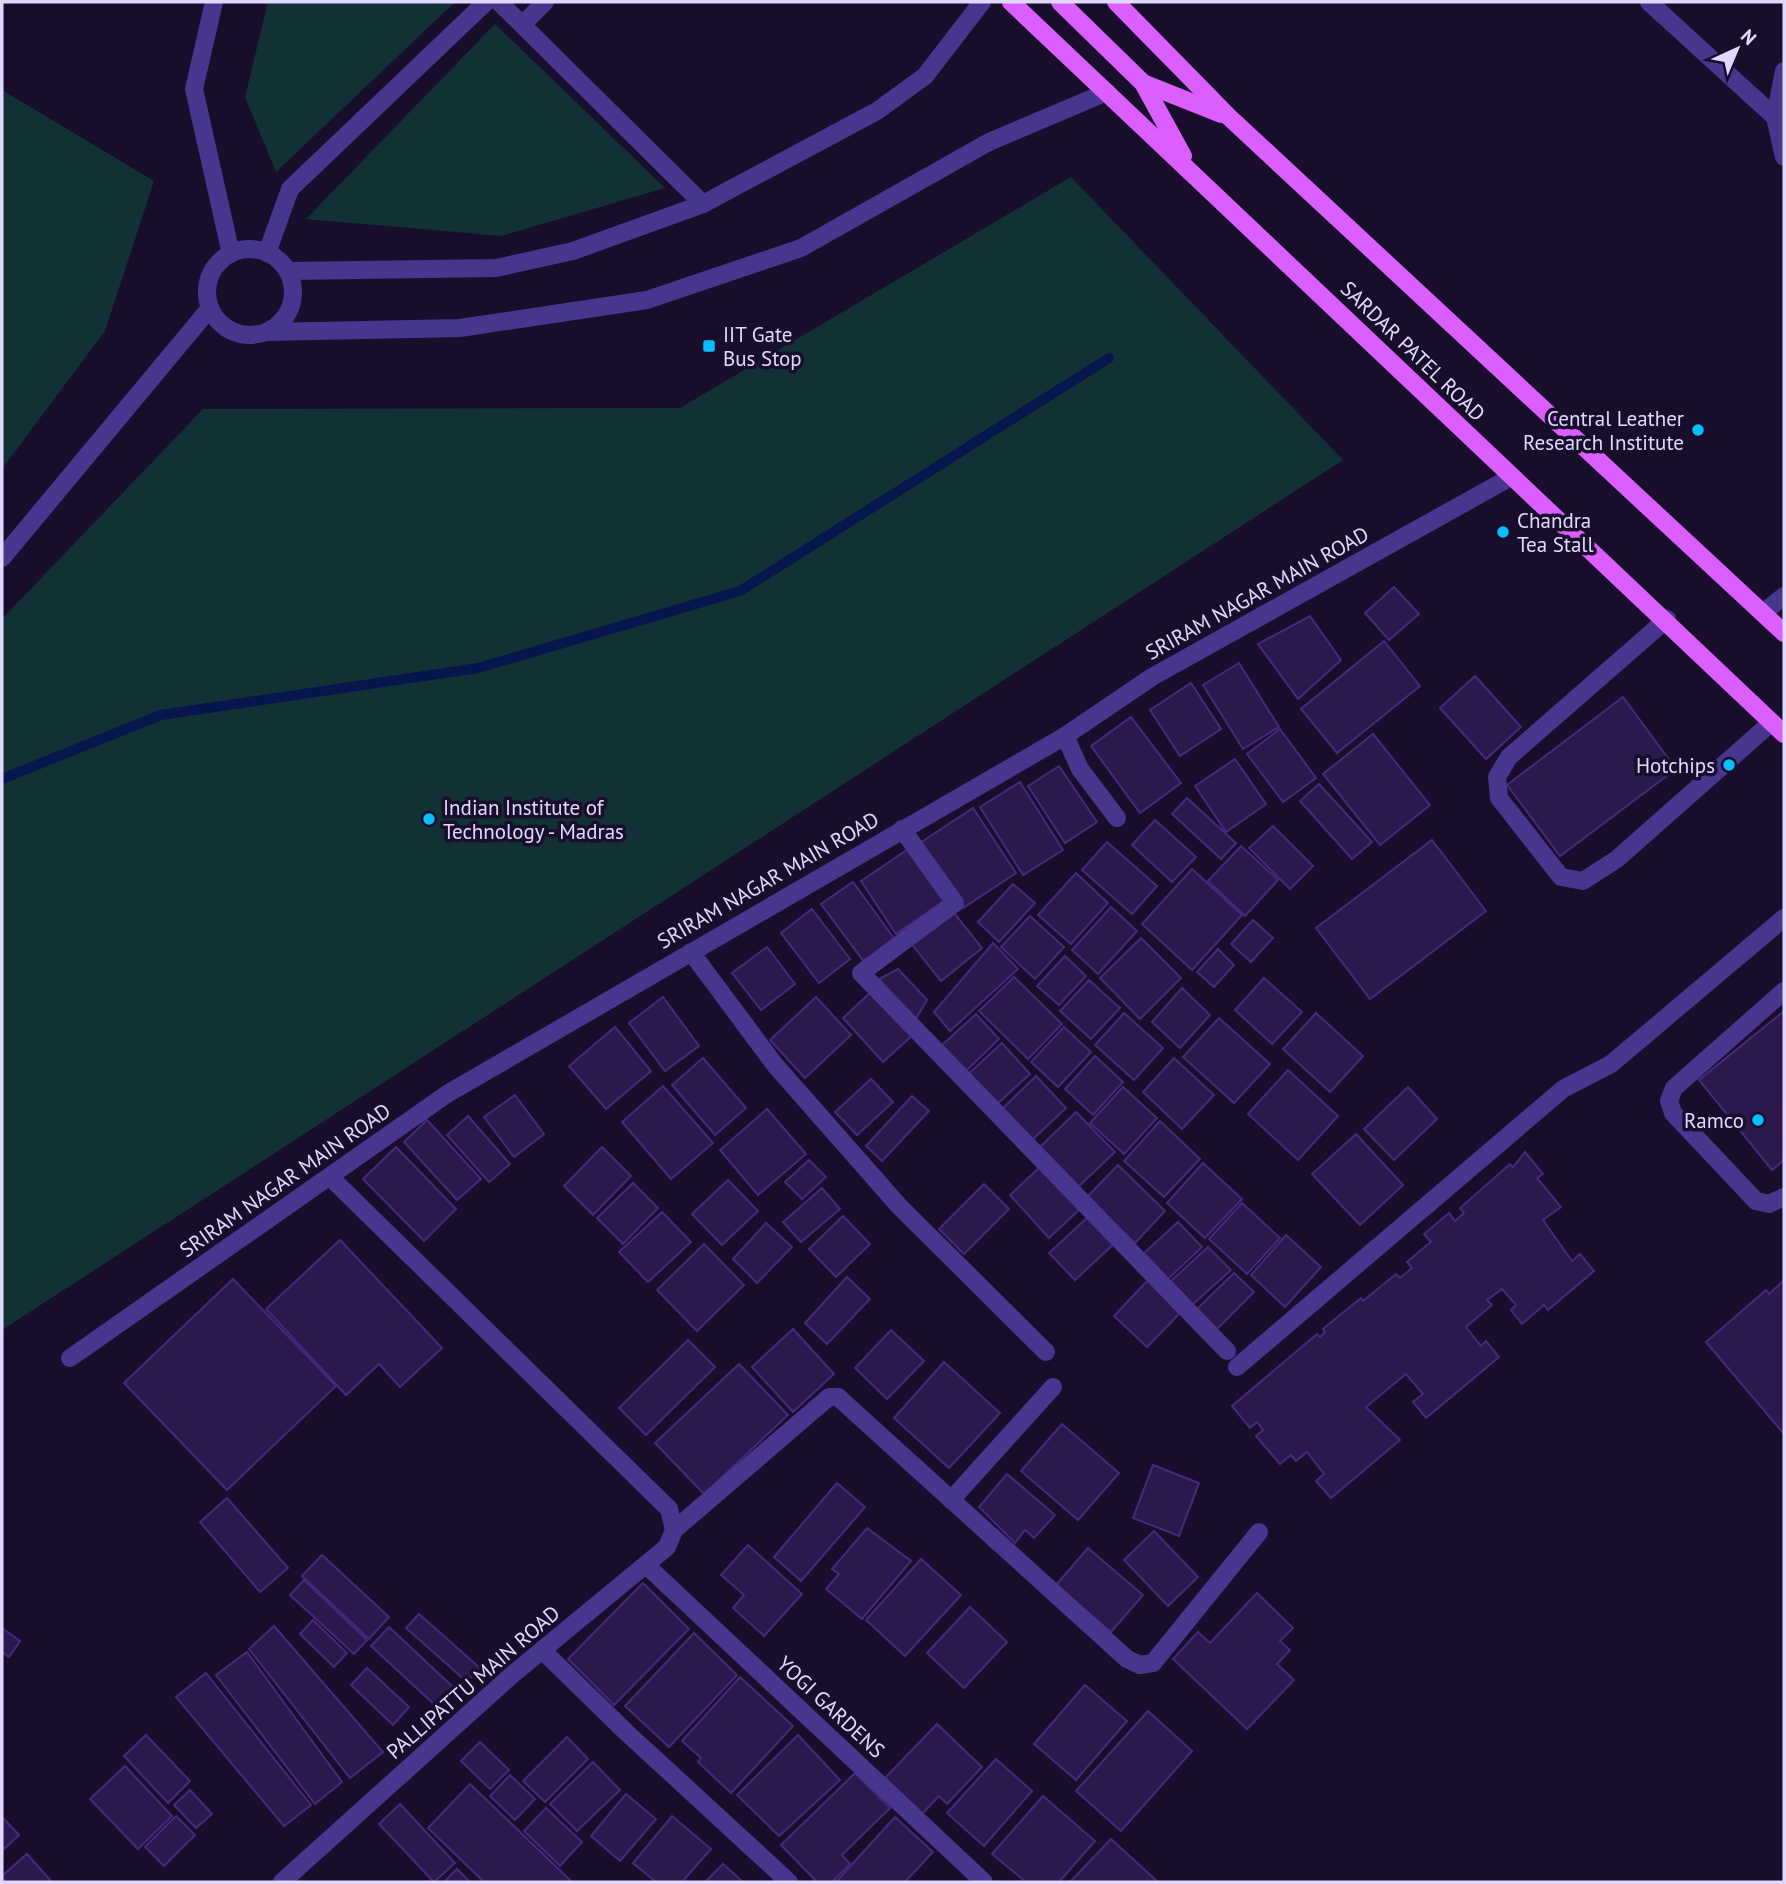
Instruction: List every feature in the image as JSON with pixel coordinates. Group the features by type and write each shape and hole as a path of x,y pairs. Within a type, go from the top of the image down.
{"main road":[{"name":"SARDAR PATEL ROAD","path":"1011,2 1191,169 1511,477 1667,620 1778,728"},
{"path":"1060,2 1143,83 1191,169"},
{"path":"1116,2 1229,117 1784,633"},
{"path":"1143,83 1229,117"}],"street":[{"path":"214,2 194,89 231,254"},
{"path":"267,253 290,189 486,2"},
{"path":"499,2 703,204"},
{"path":"523,24 545,2"},
{"path":"288,271 496,268 573,251 703,204 877,111 925,76 982,2"},
{"path":"1649,2 1775,117"},
{"path":"1784,71 1775,117 1784,157"},
{"path":"267,332 279,324 293,299 288,271 267,253 243,249 220,260 208,282 211,308 228,328 254,335 267,332 460,328 647,300 801,248 989,142 1107,92"},
{"path":"2,558 211,308"},
{"name":"SRIRAM NAGAR MAIN ROAD","path":"70,1358 447,1094 1065,736 1152,677 1511,477"},
{"path":"1763,613 1784,596"},
{"path":"1667,620 1509,757 1497,777 1499,798 1561,877 1583,881 1617,859 1778,728"},
{"path":"1065,736 1080,769 1117,818"},
{"path":"902,829 955,903 861,973 1227,1351"},
{"path":"1237,1367 1563,1090 1611,1065 1784,918"},
{"path":"691,952 775,1065 899,1206 1046,1352"},
{"path":"1784,991 1674,1088 1669,1101 1673,1113 1756,1201 1769,1204 1784,1197"},
{"path":"330,1177 669,1509 674,1530"},
{"path":"951,1500 1053,1387"},
{"name":"PALLIPATTU MAIN ROAD","path":"282,1882 542,1650 667,1547 674,1530 829,1397 838,1397 1127,1659 1140,1665 1153,1663 1259,1532"},
{"name":"YOGI GARDENS","path":"646,1565 984,1882"},
{"path":"542,1650 626,1732 789,1882"}],"green space":[{"path":"268,2 455,2 276,172 245,97"},
{"path":"495,24 665,188 501,236 306,219"},
{"path":"2,90 154,181 105,331 2,469"},
{"name":"Indian Institute of Technology - Madras","path":"1071,177 1343,460 2,1330 2,619 203,409 680,408"}],"building":[{"path":"1394,587 1419,614 1389,640 1365,613"},
{"path":"1310,616 1341,660 1298,699 1258,644"},
{"path":"1384,641 1420,686 1337,753 1301,709"},
{"path":"1239,663 1279,727 1243,749 1203,685"},
{"path":"1475,676 1521,727 1486,759 1440,708"},
{"path":"1191,683 1221,729 1180,756 1150,710"},
{"path":"1623,697 1676,769 1560,856 1507,785"},
{"path":"1131,717 1181,783 1140,813 1091,746"},
{"path":"1280,729 1316,778 1283,802 1247,754"},
{"path":"1373,734 1430,805 1380,845 1323,774"},
{"path":"1235,759 1266,804 1226,832 1195,786"},
{"path":"1059,766 1097,822 1065,843 1028,786"},
{"path":"1020,782 1063,850 1023,875 980,807"},
{"path":"1319,784 1372,842 1352,859 1300,801"},
{"path":"1187,798 1236,843 1221,859 1172,814"},
{"path":"973,808 1016,873 963,908 920,843"},
{"path":"1155,820 1196,857 1172,882 1132,845"},
{"path":"1273,826 1313,866 1290,889 1249,848"},
{"path":"1432,840 1486,911 1370,999 1316,928"},
{"path":"1107,842 1157,886 1132,914 1082,870"},
{"path":"1241,846 1278,880 1245,916 1208,881"},
{"path":"910,848 945,900 896,934 861,881"},
{"path":"1192,869 1242,915 1192,970 1142,924"},
{"path":"1076,873 1108,903 1071,944 1038,915"},
{"path":"853,882 896,941 865,963 821,904"},
{"path":"1013,884 1035,903 999,942 978,922"},
{"path":"1111,907 1137,931 1098,974 1072,950"},
{"path":"812,909 850,959 819,983 781,933"},
{"path":"951,909 982,948 941,981 910,942"},
{"path":"1030,916 1064,947 1035,979 1001,947"},
{"path":"1253,920 1273,938 1251,962 1231,944"},
{"path":"1141,938 1181,978 1140,1019 1100,978"},
{"path":"993,943 1018,969 950,1031 934,1012"},
{"path":"767,947 795,984 761,1010 732,973"},
{"path":"1218,949 1234,965 1214,987 1197,972"},
{"path":"1065,956 1086,976 1059,1005 1037,986"},
{"path":"898,969 927,1000 915,1020 879,979"},
{"path":"1014,977 1062,1024 1028,1059 979,1011"},
{"path":"1264,978 1302,1012 1272,1044 1235,1010"},
{"path":"1089,980 1120,1008 1091,1039 1060,1011"},
{"path":"1182,988 1210,1015 1180,1048 1152,1022"},
{"path":"873,990 914,1034 883,1062 843,1018"},
{"path":"663,997 699,1046 665,1071 629,1023"},
{"path":"816,997 851,1035 805,1078 770,1040"},
{"name":"Ramco","path":"1784,1011 1784,1160 1772,1170 1699,1080"},
{"path":"1124,1013 1163,1048 1134,1080 1095,1045"},
{"path":"1316,1013 1363,1056 1330,1092 1283,1049"},
{"path":"976,1014 999,1039 966,1071 942,1045"},
{"path":"1219,1018 1270,1064 1234,1103 1183,1057"},
{"path":"615,1027 651,1071 606,1109 569,1066"},
{"path":"1064,1027 1091,1052 1058,1087 1031,1062"},
{"path":"1002,1043 1030,1074 995,1106 967,1075"},
{"path":"1095,1056 1123,1082 1093,1115 1065,1089"},
{"path":"703,1058 746,1108 715,1135 672,1085"},
{"path":"1174,1058 1214,1095 1182,1129 1143,1092"},
{"path":"1288,1070 1338,1116 1298,1160 1248,1114"},
{"path":"1036,1076 1066,1108 1031,1141 1001,1110"},
{"path":"871,1079 893,1102 857,1135 835,1112"},
{"path":"663,1086 713,1143 671,1179 622,1122"},
{"path":"1123,1087 1157,1118 1124,1154 1090,1123"},
{"path":"1408,1087 1437,1119 1394,1160 1364,1129"},
{"path":"515,1095 544,1134 514,1157 484,1117"},
{"path":"912,1096 929,1111 882,1161 866,1146"},
{"path":"767,1109 806,1154 758,1195 720,1150"},
{"path":"1076,1112 1115,1152 1078,1187 1040,1147"},
{"path":"468,1116 510,1164 489,1182 447,1135"},
{"path":"427,1120 481,1179 457,1200 404,1142"},
{"path":"1160,1121 1200,1159 1164,1197 1124,1161"},
{"path":"1356,1134 1403,1185 1360,1225 1312,1174"},
{"path":"396,1147 456,1209 424,1241 363,1179"},
{"path":"602,1147 631,1176 593,1215 564,1186"},
{"path":"1525,1152 1543,1174 1537,1178 1561,1207 1543,1220 1572,1261 1580,1254 1594,1271 1548,1310 1544,1305 1522,1324 1511,1310 1516,1305 1502,1289 1487,1300 1492,1305 1466,1327 1481,1346 1486,1341 1499,1357 1426,1418 1413,1402 1423,1394 1406,1374 1366,1407 1400,1440 1331,1498 1316,1481 1324,1474 1307,1452 1296,1461 1291,1455 1280,1464 1256,1436 1263,1430 1257,1422 1250,1428 1232,1406 1317,1334 1320,1337 1325,1332 1323,1329 1361,1298 1363,1301 1396,1274 1400,1278 1412,1268 1407,1262 1431,1242 1424,1234 1449,1213 1455,1221 1464,1213 1460,1208 1510,1164 1513,1167"},
{"path":"809,1160 826,1177 802,1199 785,1182"},
{"path":"1203,1163 1242,1199 1205,1238 1167,1203"},
{"path":"1042,1165 1081,1208 1049,1238 1010,1195"},
{"path":"1118,1165 1165,1211 1135,1243 1087,1197"},
{"path":"728,1180 758,1211 722,1245 692,1214"},
{"path":"633,1183 658,1208 623,1244 597,1218"},
{"path":"984,1184 1009,1209 964,1254 939,1229"},
{"path":"822,1188 840,1209 801,1242 783,1222"},
{"path":"1242,1203 1280,1238 1247,1274 1209,1239"},
{"path":"662,1212 691,1242 648,1282 619,1252"},
{"path":"1090,1215 1115,1243 1075,1280 1049,1253"},
{"path":"843,1216 870,1244 836,1277 809,1249"},
{"path":"1178,1222 1202,1247 1168,1279 1144,1253"},
{"path":"766,1223 792,1247 757,1283 733,1259"},
{"path":"1286,1235 1321,1267 1285,1307 1251,1275"},
{"path":"340,1240 442,1348 400,1387 379,1364 346,1395 266,1309"},
{"path":"704,1244 744,1285 697,1331 657,1290"},
{"path":"1208,1247 1231,1270 1192,1305 1171,1281"},
{"path":"1234,1273 1254,1292 1217,1329 1197,1309"},
{"path":"847,1277 870,1299 827,1344 805,1323"},
{"path":"233,1279 336,1386 227,1490 124,1383"},
{"path":"1149,1279 1182,1311 1147,1347 1114,1316"},
{"path":"1783,1281 1784,1434 1706,1342 1766,1290 1769,1294"},
{"path":"793,1329 834,1374 793,1412 752,1367"},
{"path":"891,1330 924,1361 887,1399 855,1368"},
{"path":"688,1340 715,1367 646,1435 619,1408"},
{"path":"944,1362 1000,1413 949,1468 894,1418"},
{"path":"739,1364 788,1415 704,1494 655,1443"},
{"path":"1062,1424 1119,1473 1078,1520 1021,1471"},
{"path":"1153,1465 1199,1483 1179,1536 1133,1518"},
{"path":"1007,1474 1055,1515 1034,1538 1025,1530 1015,1543 979,1507"},
{"path":"837,1483 865,1507 801,1581 774,1557"},
{"path":"227,1498 288,1568 260,1592 200,1522"},
{"path":"867,1528 911,1561 862,1619 826,1589 839,1574 832,1569"},
{"path":"1154,1531 1198,1577 1168,1606 1124,1560"},
{"path":"748,1545 802,1594 764,1636 733,1608 744,1595 721,1575"},
{"path":"1088,1548 1143,1595 1111,1632 1056,1585"},
{"path":"322,1555 389,1617 369,1639 302,1576"},
{"path":"921,1559 961,1595 905,1656 866,1620"},
{"path":"304,1580 367,1640 354,1654 290,1595"},
{"path":"643,1583 689,1629 614,1705 568,1659"},
{"path":"1257,1593 1293,1628 1280,1641 1290,1650 1277,1664 1294,1680 1247,1729 1173,1659 1198,1632 1210,1643"},
{"path":"970,1607 1007,1642 964,1688 927,1653"},
{"path":"419,1614 480,1668 467,1682 406,1628"},
{"path":"313,1620 347,1653 334,1667 300,1634"},
{"path":"274,1626 383,1752 350,1778 249,1649"},
{"path":"389,1627 453,1687 436,1706 371,1646"},
{"path":"2,1628 20,1641 9,1657 2,1652"},
{"path":"694,1633 737,1675 669,1747 625,1706"},
{"path":"247,1652 342,1782 315,1804 216,1675"},
{"path":"367,1668 409,1707 393,1725 351,1685"},
{"path":"206,1673 311,1805 284,1826 176,1697"},
{"path":"740,1677 793,1726 731,1793 698,1762 701,1758 682,1741"},
{"path":"1085,1685 1127,1721 1076,1780 1034,1744"},
{"path":"1148,1711 1192,1751 1121,1831 1076,1791"},
{"path":"937,1724 982,1767 947,1804 939,1796 922,1814 885,1778"},
{"path":"146,1735 190,1781 168,1803 124,1756"},
{"path":"798,1735 840,1780 779,1836 737,1795"},
{"path":"567,1737 588,1759 545,1802 523,1781"},
{"path":"480,1742 509,1770 490,1789 461,1761"},
{"path":"996,1759 1032,1791 984,1846 947,1813"},
{"path":"593,1762 620,1790 577,1831 550,1804"},
{"path":"125,1766 172,1816 138,1849 90,1799"},
{"path":"855,1773 890,1808 842,1855 850,1864 832,1882 817,1882 781,1845"},
{"path":"510,1775 535,1799 515,1820 490,1796"},
{"path":"470,1784 572,1882 484,1882 428,1828"},
{"path":"190,1790 212,1814 196,1828 174,1805"},
{"path":"626,1794 656,1819 620,1861 591,1836"},
{"path":"1043,1796 1095,1841 1059,1882 1026,1882 992,1854"},
{"path":"400,1804 455,1863 434,1882 379,1824"},
{"path":"546,1808 582,1842 560,1866 524,1831"},
{"path":"176,1816 195,1835 164,1866 145,1847"},
{"path":"672,1816 711,1849 682,1882 656,1882 633,1863"},
{"path":"2,1817 19,1835 2,1851"},
{"path":"895,1817 933,1852 905,1882 836,1882"},
{"path":"1111,1839 1158,1882 1070,1882"},
{"path":"27,1854 52,1882 6,1882 2,1876"},
{"path":"723,1864 743,1882 705,1882"},
{"path":"457,1869 470,1882 444,1882"}],"waterway":[{"path":"2,779 161,715 478,668 740,591 1109,358"}],"place":[{"name":"IIT Gate Bus Stop","path":"709,346"},
{"name":"Central Leather Research Institute","path":"1698,430"},
{"name":"Chandra Tea Stall","path":"1503,532"},
{"name":"Hotchips","path":"1729,765"},
{"name":"Indian Institute of Technology - Madras","path":"429,819"},
{"name":"Ramco","path":"1758,1120"}]}
